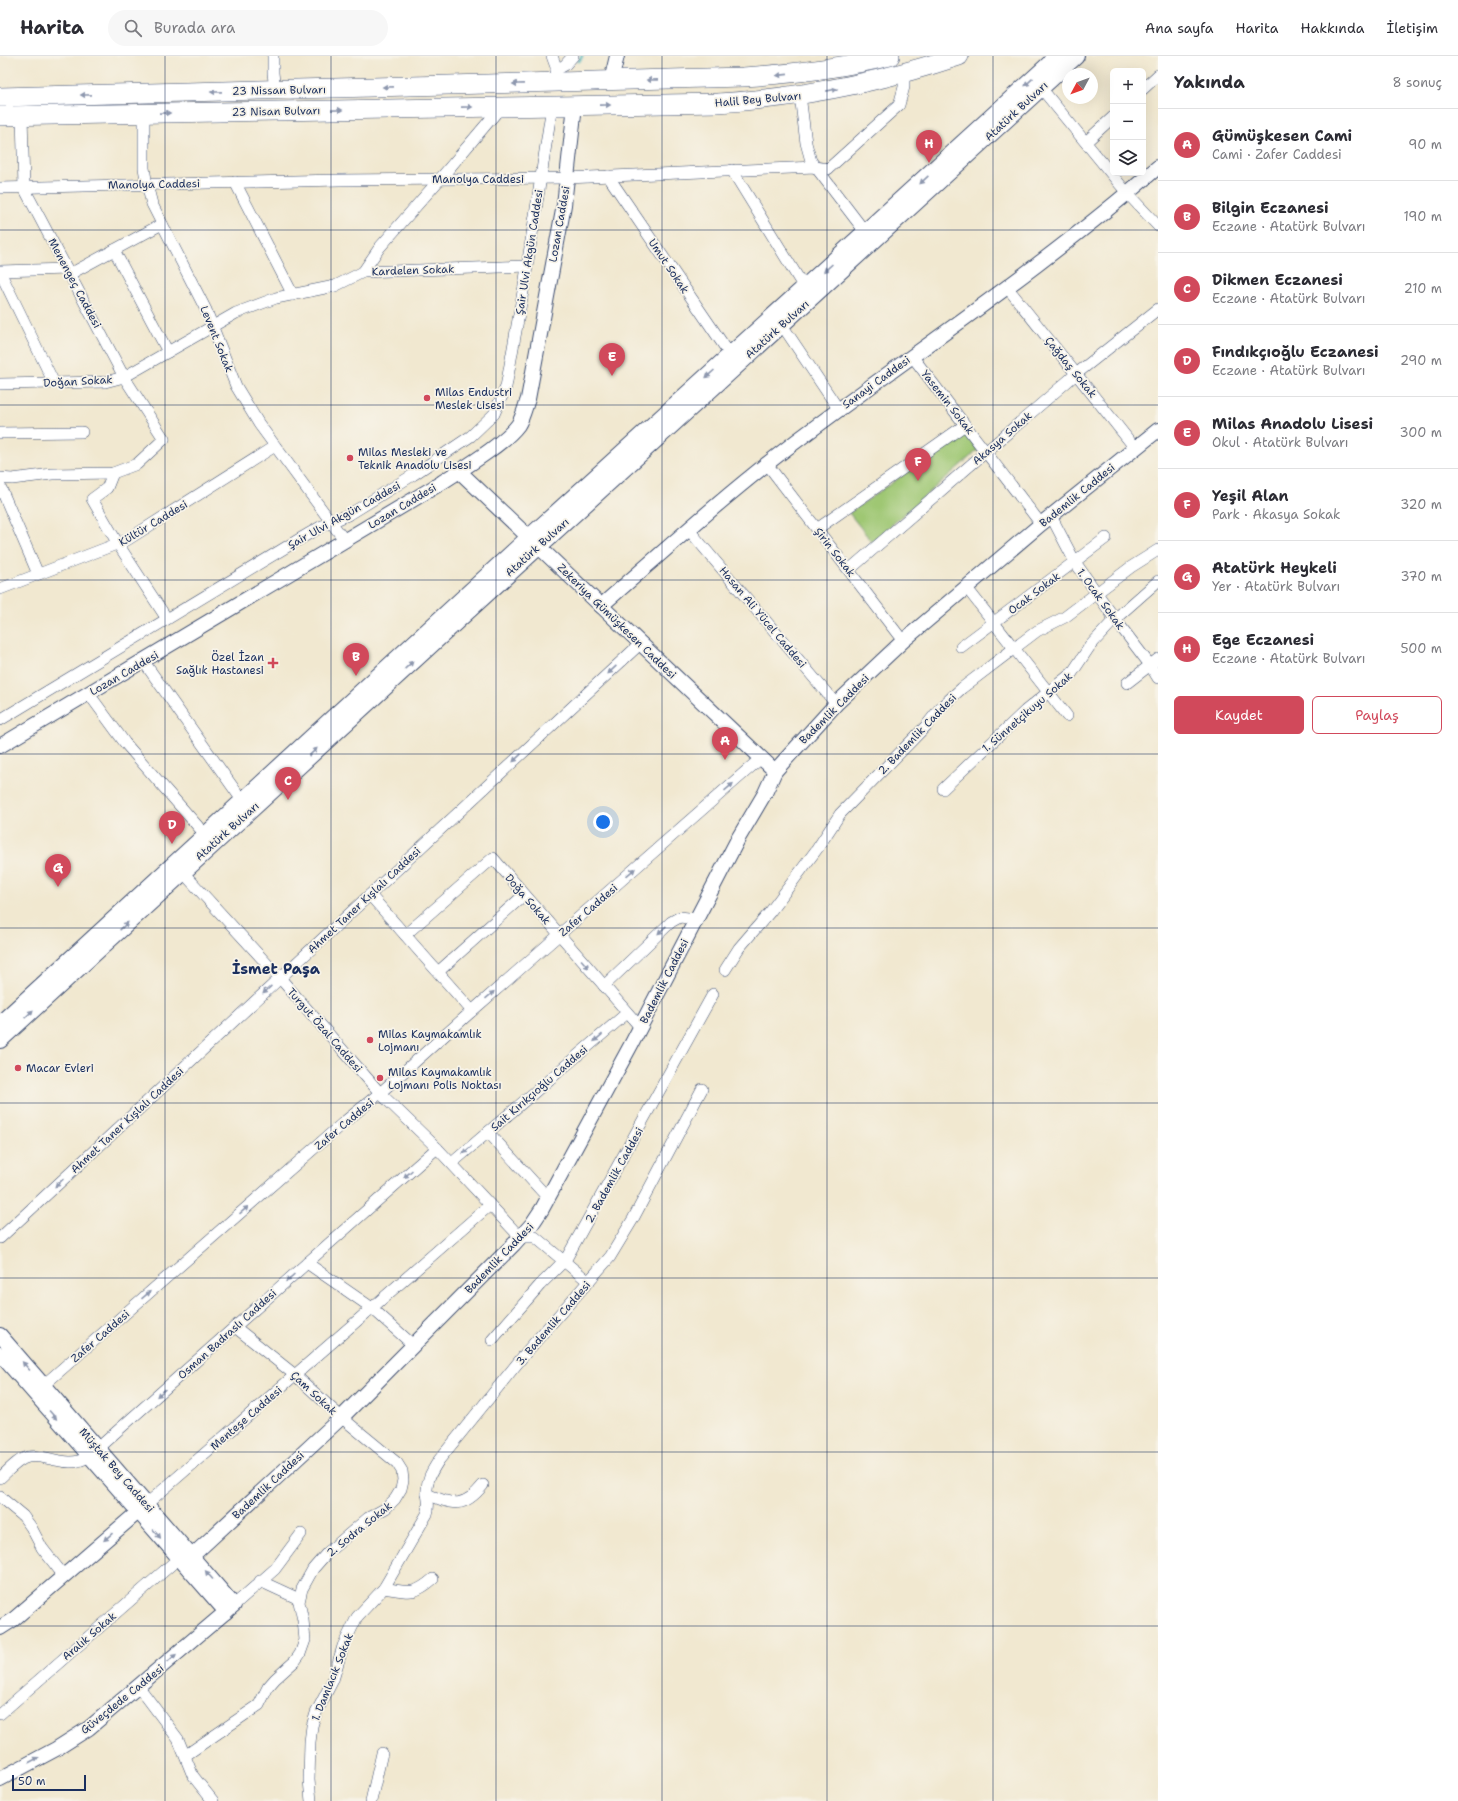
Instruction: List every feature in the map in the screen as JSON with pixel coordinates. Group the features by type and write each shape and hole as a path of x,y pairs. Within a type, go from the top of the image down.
{"highway":[{"name":"Halil Bey Bulvarı","path":"557,76 611,81 776,75 838,68 869,58 890,56"},
{"name":"Halil Bey Bulvarı","path":"552,106 718,103 800,95 872,81 959,56"},
{"name":"23 Nissan Bulvarı","path":"0,97 275,90 557,76"},
{"name":"23 Nisan Bulvarı","path":"0,116 552,106"}],"main road":[{"name":"Atatürk Bulvarı","path":"209,839 242,800 782,325 1076,56"},
{"name":"Atatürk Bulvarı","path":"2,1028 534,542 731,356 1056,57"}],"street":[{"path":"273,56 275,90"},
{"path":"552,56 557,76"},
{"path":"557,76 573,56"},
{"path":"611,81 617,56"},
{"name":"Manolya Caddesi","path":"0,188 235,182 567,178 814,167 828,169 899,105 902,96 904,73"},
{"path":"1146,86 1158,76"},
{"path":"1041,88 1127,193 1158,226"},
{"path":"800,95 808,153 814,167 866,233"},
{"name":"Lozan Caddesi","path":"0,746 144,662 459,471 509,434 519,423 528,398 564,204 575,105"},
{"name":"Şair Ulvi Akgün Caddesi","path":"0,720 304,536 350,514 433,462 471,436 494,414 506,387 552,106"},
{"path":"363,272 380,247 501,107"},
{"name":"Levent Sokak","path":"144,114 144,168 152,204 213,326 244,403 345,541"},
{"name":"Menengeç Caddesi","path":"22,116 24,188 124,377 164,439 137,464 113,473"},
{"path":"1086,142 1110,120"},
{"name":"Sanayi Caddesi","path":"601,606 767,464 1049,256 1158,166"},
{"path":"732,170 804,289"},
{"name":"Umut Sokak","path":"608,176 731,356"},
{"path":"235,182 293,295"},
{"path":"54,383 0,272 68,272 114,250 162,224"},
{"path":"114,250 168,352"},
{"name":"Kardelen Sokak","path":"213,326 249,307 276,298 335,286 363,272 527,266"},
{"name":"Çağdaş Sokak","path":"1007,287 1135,448"},
{"name":"Akasya Sokak","path":"849,570 1076,374 1158,309"},
{"path":"782,325 839,410"},
{"name":"Doğan Sokak","path":"0,384 105,382 124,377 213,326"},
{"name":"Yasemin Sokak","path":"912,356 986,452 1046,520"},
{"path":"817,529 965,425"},
{"name":"Bademlik Caddesi","path":"185,1557 341,1417 520,1237 537,1218 640,1027 739,838 765,793 775,771 836,704 904,641 1046,520 1158,430"},
{"path":"0,433 82,432"},
{"name":"Kültür Caddesi","path":"0,589 118,544 163,518 275,446"},
{"name":"Şirin Sokak","path":"767,464 904,641"},
{"name":"Zekeriya Gümüşkesen Caddesi","path":"459,471 775,771"},
{"path":"0,478 12,479 52,474 113,473 107,488 92,499 118,544 167,619"},
{"path":"0,486 38,574"},
{"name":"1. Ocak Sokak","path":"1046,520 1115,619 1154,662 1158,678"},
{"name":"Hasan Ali Yücel Caddesi","path":"689,530 836,704"},
{"name":"Ocak Sokak","path":"961,647 1106,538"},
{"name":"2. Bademlik Caddesi","path":"726,970 739,948 770,912 817,849 834,822 850,803 926,726 952,696 1044,626 1065,617 1131,567 1158,550"},
{"name":"1. Sünnetçikuyu Sokak","path":"943,789 1025,711 1072,673 1090,646 1115,619 1158,581"},
{"path":"966,587 1067,716"},
{"name":"Ahmet Taner Kışlalı Caddesi","path":"0,1238 640,644"},
{"path":"144,662 242,800"},
{"path":"1126,683 1154,662"},
{"path":"89,694 135,755 209,839"},
{"name":"Zafer Caddesi","path":"39,1389 343,1123 380,1093 761,758"},
{"name":"Doğa Sokak","path":"405,935 492,858 640,1027"},
{"name":"Turgut Özal Caddesi","path":"178,867 280,978 380,1093 452,1163 520,1237"},
{"path":"370,894 472,1011"},
{"path":"438,972 524,895"},
{"path":"604,986 671,922 680,917 696,919"},
{"name":"2. Bademlik Caddesi","path":"492,1340 540,1285 565,1261 713,994"},
{"name":"Sait Kırıkçıoğlu Caddesi","path":"452,1163 627,1013"},
{"name":"3. Bademlik Caddesi","path":"427,1494 429,1477 438,1460 529,1348 610,1258 633,1219 702,1088"},
{"path":"488,1132 548,1198"},
{"name":"Osman Badraslı Caddesi","path":"0,1478 19,1462 29,1457 60,1462 73,1462 94,1452 437,1148"},
{"name":"Menteşe Caddesi","path":"0,1628 14,1619 64,1576 490,1205"},
{"path":"520,1237 535,1237 589,1282"},
{"path":"307,1263 372,1308 413,1345"},
{"name":"Çam Sokak","path":"235,1327 295,1375 341,1417 393,1460"},
{"name":"Müştak Bey Caddesi","path":"0,1335 39,1389 230,1609"},
{"name":"Müştak Bey Caddesi","path":"0,1354 39,1389"},
{"name":"2. Sodra Sokak","path":"299,1599 308,1579 327,1553 368,1518 386,1508 395,1499 402,1484 403,1475 400,1467 393,1460"},
{"path":"427,1494 441,1500 460,1504 468,1501 483,1485"},
{"name":"1. Damlacık Sokak","path":"311,1801 309,1780 310,1742 312,1726 316,1713 333,1680 344,1646 357,1617 384,1588 427,1514 430,1507 427,1494"},
{"path":"0,1497 23,1516 31,1527 42,1548 64,1576"},
{"path":"230,1609 275,1568 301,1534"},
{"name":"Aralık Sokak","path":"0,1714 185,1557"},
{"path":"384,1588 413,1592 424,1587 433,1579"},
{"path":"186,1755 259,1704 275,1679 295,1661 300,1654 305,1640 299,1599 260,1582"},
{"name":"Güveçdede Caddesi","path":"0,1779 79,1735 139,1687 230,1609"},
{"path":"139,1687 176,1735 194,1776 212,1801"},
{"path":"371,1801 382,1752"}],"green space":[{"path":"964,432 978,450 872,542 849,513"}],"waterway":[{"path":"579,61 582,56"}],"place":[{"name":"Ege Eczanesi","path":"929,163"},
{"name":"Milas Anadolu Lisesi","path":"612,376"},
{"name":"Milas Endustri Meslek Lisesi","path":"427,398"},
{"name":"Milas Mesleki ve Teknik Anadolu Lisesi","path":"350,458"},
{"name":"Yeşil Alan","path":"918,481"},
{"name":"Özel İzan Sağlık Hastanesi","path":"273,663"},
{"name":"Bilgin Eczanesi","path":"356,676"},
{"name":"Gümüşkesen Cami","path":"725,760"},
{"name":"Dikmen Eczanesi","path":"288,800"},
{"name":"Fındıkçıoğlu Eczanesi","path":"172,844"},
{"name":"Atatürk Heykeli","path":"58,887"},
{"name":"Milas Kaymakamlık Lojmanı","path":"370,1040"},
{"name":"Macar Evleri","path":"18,1068"},
{"name":"Milas Kaymakamlık Lojmanı Polis Noktası","path":"380,1078"}],"district":[{"name":"İsmet Paşa","path":"276,969"}]}
